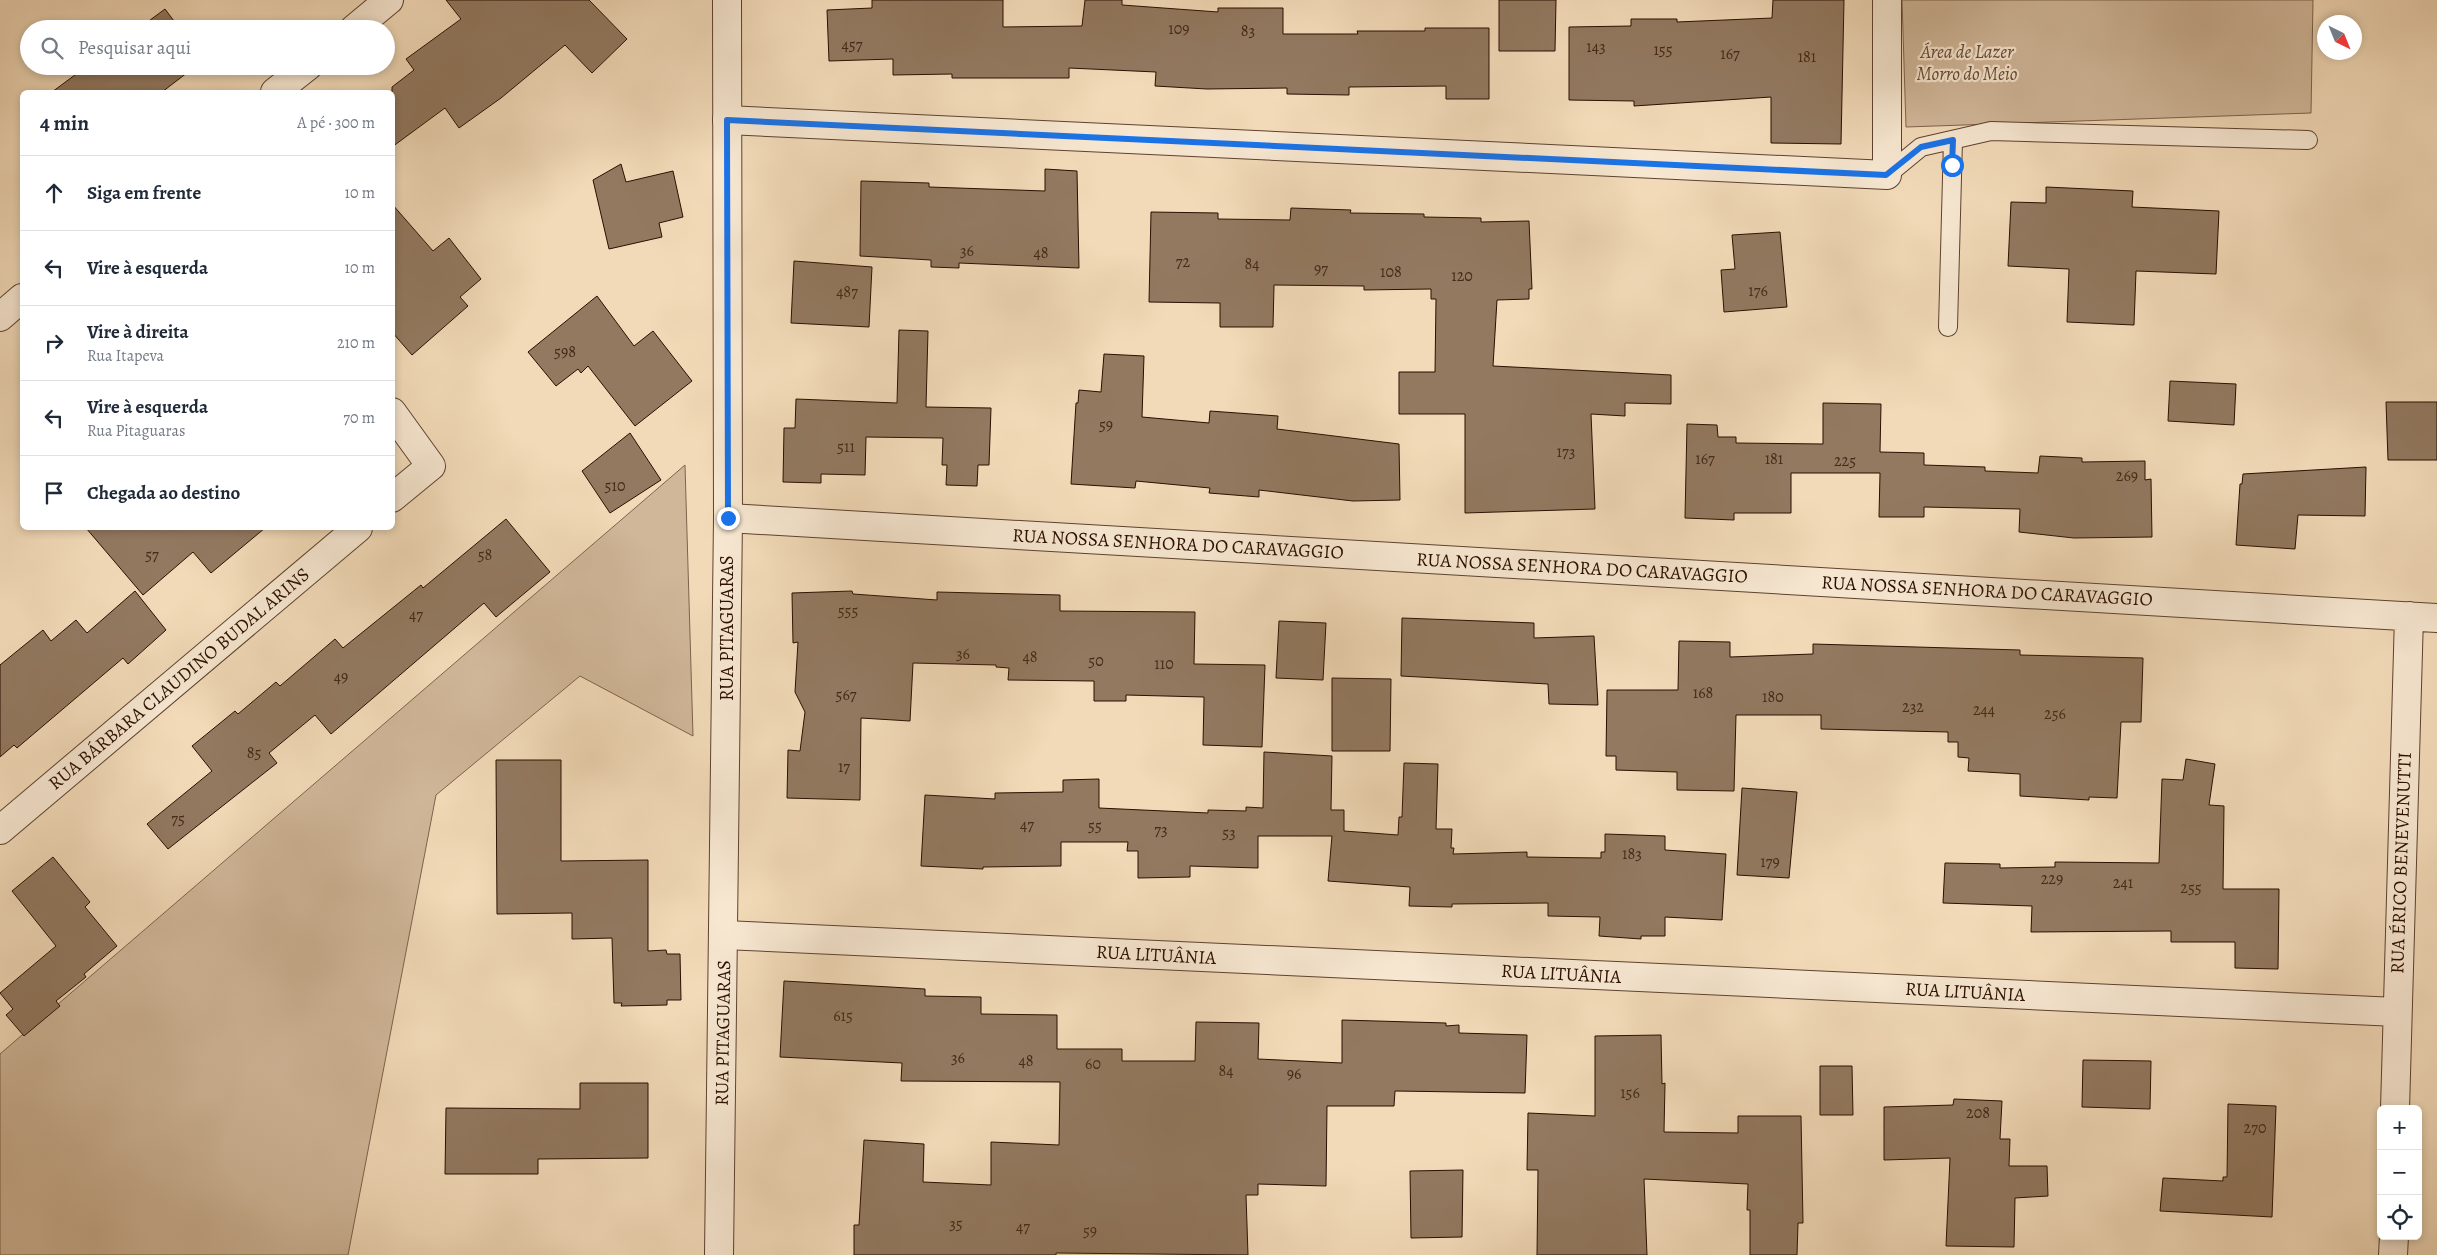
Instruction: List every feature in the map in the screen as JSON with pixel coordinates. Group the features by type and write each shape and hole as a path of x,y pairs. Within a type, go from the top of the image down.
{"street":[{"path":"365,20 389,0"},
{"name":"RUA PITAGUARAS","path":"719,1255 728,518 727,0"},
{"path":"727,120 1886,175 1887,0"},
{"path":"278,90 297,75"},
{"path":"0,316 20,300"},
{"path":"395,416 431,466 395,496"},
{"name":"RUA NOSSA SENHORA DO CARAVAGGIO","path":"728,518 2437,618"},
{"name":"RUA BÁRBARA CLAUDINO BUDAL ARINS","path":"0,830 356,530"},
{"name":"RUA ÉRICO BENEVENUTTI","path":"2395,1105 2409,616"},
{"name":"RUA LITUÂNIA","path":"724,935 2397,1012"},
{"path":"2393,1255 2394,1240"}],"lane":[{"path":"1886,175 1921,147 1991,130 2308,140"},
{"path":"1948,327 1953,140"}],"green space":[{"name":"Área de Lazer Morro do Meio","path":"1902,0 2313,0 2311,113 1906,127"},
{"path":"685,465 693,736 580,676 436,795 348,1255 0,1255 0,1054"}],"building":[{"path":"446,0 589,0 627,39 592,73 565,45 501,98 459,128 445,108 395,145 395,90 392,90 392,87 414,70 406,59 461,19"},
{"path":"872,0 1003,0 1003,27 1082,26 1085,0 1122,0 1122,5 1218,12 1218,8 1283,8 1283,34 1358,34 1357,31 1425,31 1425,28 1489,28 1489,99 1446,99 1446,86 1349,87 1349,95 1287,94 1287,88 1207,89 1155,86 1156,72 1069,68 1069,78 952,78 952,74 893,75 893,59 829,61 827,10 872,8"},
{"path":"1499,0 1556,0 1555,51 1499,51"},
{"path":"1773,0 1844,0 1841,144 1771,143 1771,97 1634,106 1634,101 1569,100 1569,27 1631,26 1631,19 1677,19 1677,22 1772,18"},
{"path":"165,9 173,20 150,20"},
{"path":"75,75 184,75 165,90 55,90"},
{"path":"621,164 626,182 673,171 683,217 659,223 662,237 609,249 593,180"},
{"path":"1045,169 1077,171 1079,268 959,263 959,268 931,267 931,260 860,256 861,181 929,183 929,187 1045,191"},
{"path":"2046,187 2133,191 2132,207 2219,211 2216,274 2136,271 2134,325 2067,322 2069,269 2008,266 2011,202 2046,203"},
{"path":"395,207 433,251 449,238 481,279 460,297 468,306 412,355 395,335"},
{"path":"1291,208 1351,210 1350,213 1424,214 1424,217 1481,218 1481,222 1529,221 1532,289 1529,289 1529,299 1497,300 1493,366 1671,375 1671,404 1625,403 1625,416 1591,414 1595,509 1465,513 1465,414 1399,414 1399,372 1435,372 1436,299 1431,299 1431,289 1364,290 1364,286 1274,285 1273,327 1220,327 1220,303 1149,302 1151,212 1218,213 1218,219 1290,220"},
{"path":"1780,232 1787,307 1724,312 1721,270 1735,269 1732,235"},
{"path":"794,261 872,267 869,327 791,323"},
{"path":"597,296 634,346 653,331 692,381 635,426 588,366 581,373 578,369 556,386 528,352"},
{"path":"899,330 928,331 926,407 991,408 989,465 978,465 977,486 946,485 947,465 942,465 943,438 866,437 865,475 821,474 821,483 783,482 784,428 795,428 796,399 897,403"},
{"path":"1104,354 1144,356 1142,417 1209,423 1210,411 1278,416 1277,429 1399,444 1400,500 1353,501 1259,490 1259,497 1209,493 1210,488 1136,481 1135,488 1071,484 1076,403 1078,403 1079,390 1101,392"},
{"path":"2170,381 2236,384 2234,425 2168,421"},
{"path":"2386,402 2437,402 2437,460 2388,460"},
{"path":"1823,403 1881,404 1880,452 1924,453 1924,465 1985,467 1985,471 2038,473 2040,456 2082,458 2082,462 2145,461 2145,480 2151,479 2152,537 2074,538 2019,532 2020,509 1924,507 1924,517 1879,517 1880,473 1791,473 1791,513 1734,513 1734,520 1685,518 1687,424 1717,425 1718,437 1736,437 1736,443 1823,444"},
{"path":"630,433 661,480 610,513 582,471"},
{"path":"2366,467 2365,516 2298,515 2295,549 2236,545 2240,484 2242,484 2243,474"},
{"path":"506,519 550,572 496,617 484,603 331,734 315,715 269,753 277,763 168,849 147,824 212,771 192,746 235,711 238,714 276,682 280,686 335,639 343,648 421,585 423,588"},
{"path":"88,530 263,530 211,573 193,552 143,595"},
{"path":"135,591 166,630 128,664 123,658 17,748 14,745 0,757 0,665 43,630 51,641 76,620 87,633"},
{"path":"852,591 853,594 937,600 937,592 1060,595 1060,611 1195,612 1194,664 1265,665 1262,747 1203,745 1204,697 1126,695 1126,701 1094,701 1094,681 1008,680 1009,668 996,667 996,665 913,663 910,721 861,718 860,800 787,798 788,750 800,751 805,712 795,692 798,642 793,643 792,593"},
{"path":"1402,618 1534,623 1534,638 1594,636 1598,705 1549,704 1548,684 1401,676"},
{"path":"1279,621 1326,623 1323,680 1276,678"},
{"path":"1679,641 1730,642 1730,657 1813,654 1813,644 2020,650 2020,655 2143,658 2141,722 2121,722 2117,798 2089,797 2089,800 2020,796 2020,774 1968,771 1969,758 1958,757 1958,742 1948,742 1948,732 1821,729 1821,715 1736,715 1734,791 1677,790 1677,772 1616,770 1616,756 1606,756 1607,690 1678,690"},
{"path":"1332,678 1391,679 1390,751 1332,751"},
{"path":"1264,752 1332,756 1331,810 1344,810 1344,831 1398,835 1399,817 1402,817 1404,763 1438,764 1436,829 1452,829 1451,848 1454,848 1453,854 1527,852 1527,857 1601,858 1601,852 1605,852 1605,834 1665,836 1665,850 1726,854 1722,920 1665,917 1665,936 1641,936 1641,939 1599,936 1600,917 1548,916 1548,903 1452,904 1452,907 1409,906 1410,887 1328,881 1332,836 1258,836 1258,868 1190,866 1190,877 1138,878 1138,851 1127,851 1128,842 1061,842 1061,866 983,867 983,869 921,866 925,795 995,799 995,793 1063,792 1063,780 1099,779 1099,808 1208,813 1208,810 1246,811 1246,807 1263,808"},
{"path":"2186,759 2215,764 2209,805 2224,806 2223,889 2279,889 2278,969 2235,968 2235,942 2171,942 2171,931 2031,932 2032,906 1943,903 1945,863 2000,864 2000,868 2055,867 2055,862 2159,863 2162,779 2183,780"},
{"path":"496,760 561,760 561,861 648,860 648,951 666,950 667,954 680,954 681,1000 667,1000 667,1005 621,1006 622,1003 614,1003 612,938 572,939 572,913 497,914"},
{"path":"1742,788 1797,792 1789,878 1737,875"},
{"path":"53,857 90,902 85,907 117,946 84,974 86,977 56,1001 60,1006 24,1036 6,1015 13,1009 0,993 56,946 12,891"},
{"path":"784,981 925,989 925,996 981,997 981,1014 1057,1015 1057,1049 1122,1049 1122,1061 1195,1061 1196,1022 1259,1023 1258,1059 1342,1063 1342,1020 1446,1023 1446,1026 1459,1025 1459,1033 1527,1035 1525,1093 1395,1091 1394,1106 1327,1106 1326,1186 1258,1184 1258,1195 1246,1195 1248,1255 1056,1253 1056,1255 854,1255 854,1225 859,1225 864,1140 924,1144 923,1182 991,1185 991,1142 1059,1145 1060,1082 901,1081 902,1063 780,1057"},
{"path":"1661,1035 1662,1084 1665,1083 1664,1132 1738,1133 1738,1116 1801,1116 1803,1223 1798,1223 1797,1255 1750,1255 1750,1210 1747,1210 1748,1184 1644,1179 1647,1255 1537,1255 1538,1170 1527,1170 1528,1113 1595,1116 1595,1036"},
{"path":"2083,1060 2151,1061 2150,1109 2082,1107"},
{"path":"1820,1066 1852,1066 1853,1115 1820,1115"},
{"path":"580,1083 648,1083 648,1158 538,1159 538,1174 445,1174 446,1108 580,1109"},
{"path":"1954,1099 2002,1101 2000,1139 2010,1139 2009,1166 2047,1166 2048,1196 2015,1198 2014,1247 1946,1246 1950,1158 1884,1160 1884,1107 1953,1105"},
{"path":"2228,1104 2276,1106 2272,1217 2160,1211 2163,1178 2223,1181 2223,1177 2227,1177"},
{"path":"1463,1170 1462,1237 1411,1238 1410,1171"}],"route":[{"path":"728,518 727,120 1886,175 1921,147 1953,140 1952,165"}]}
